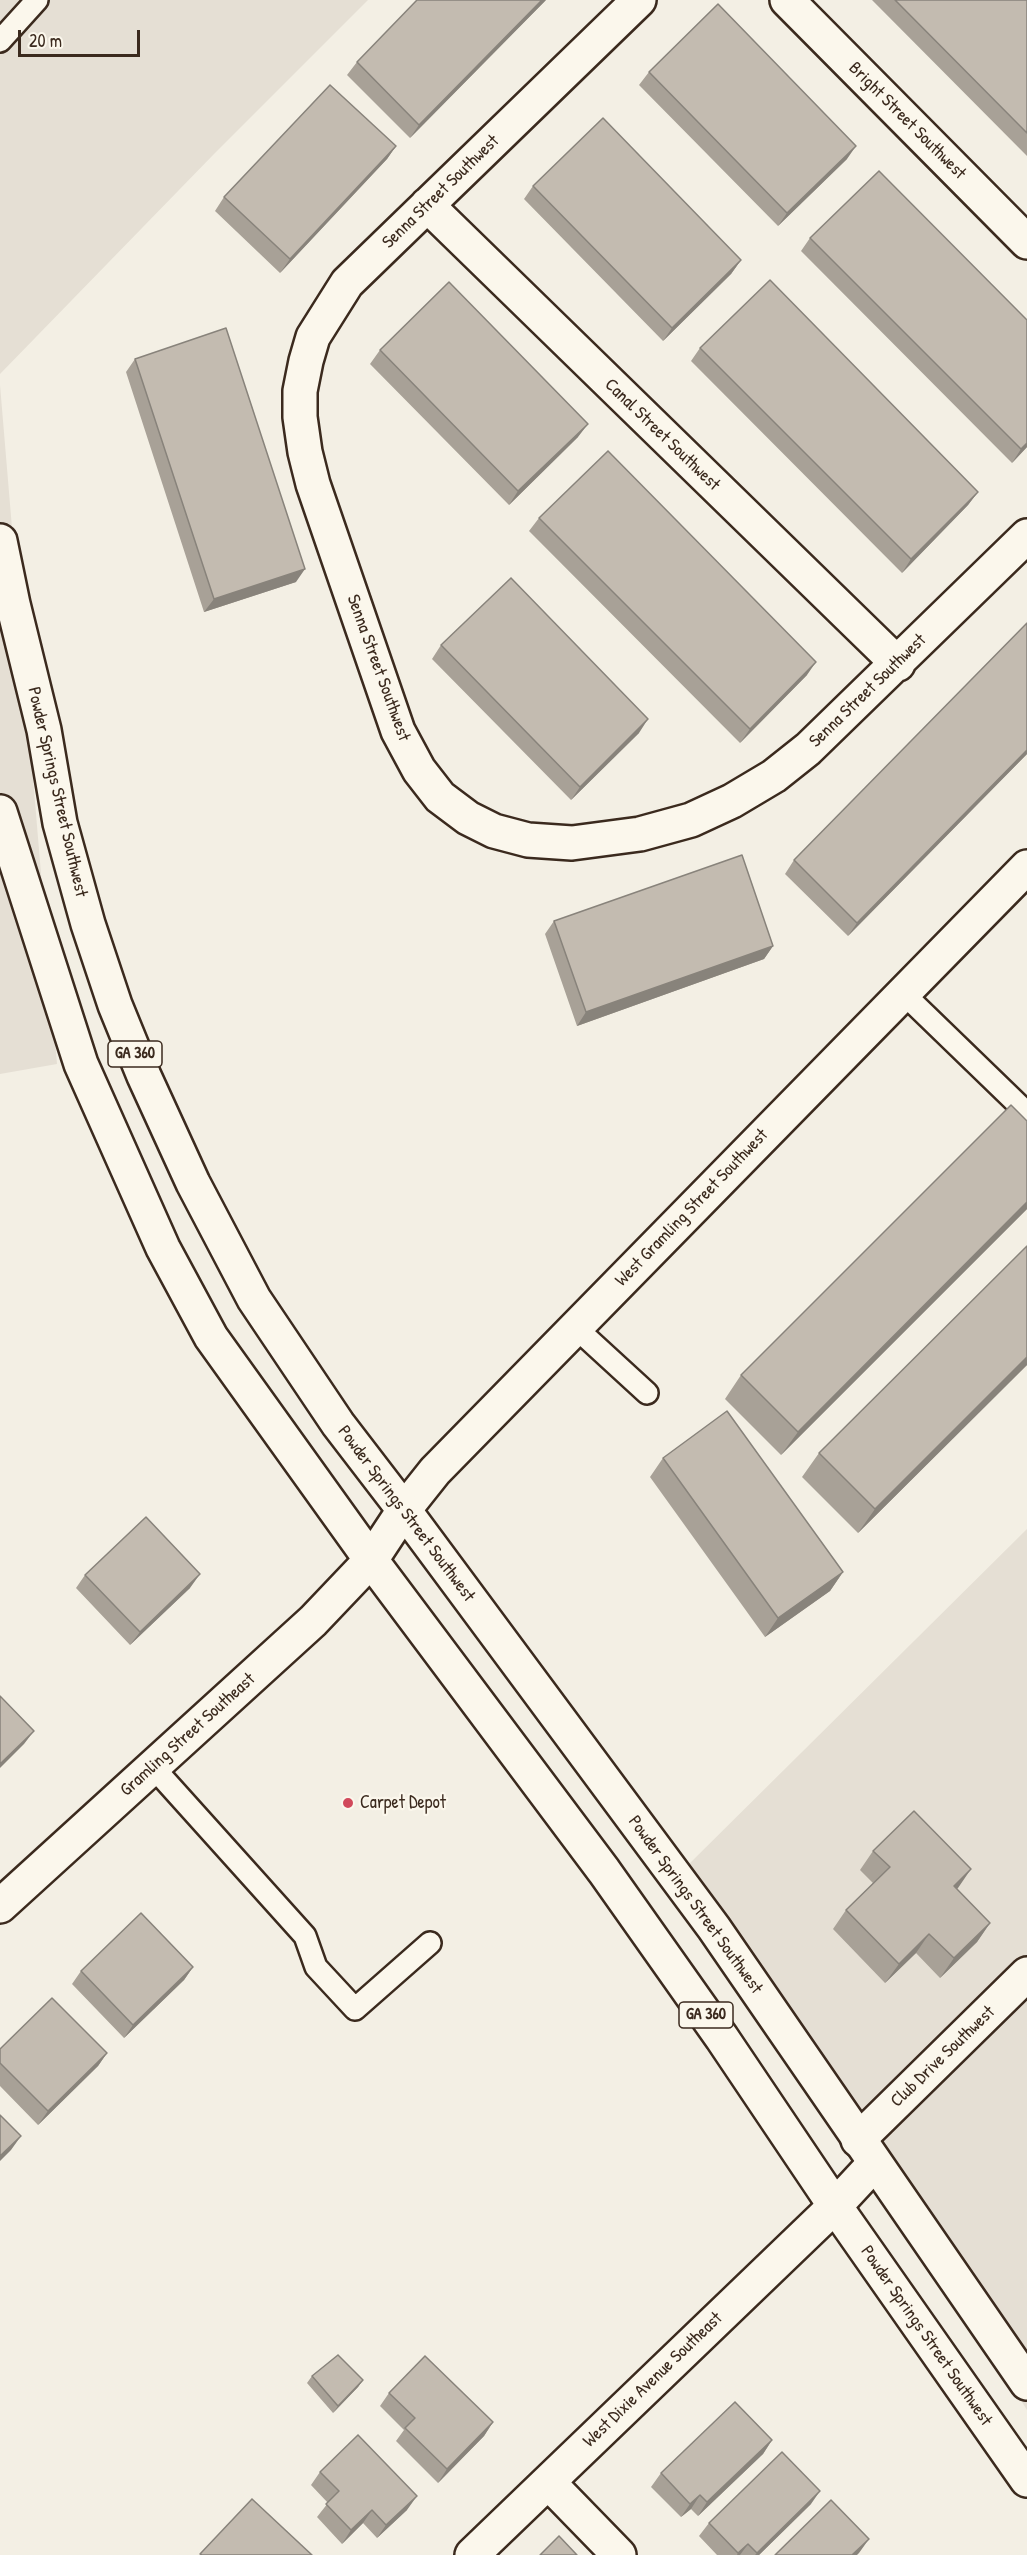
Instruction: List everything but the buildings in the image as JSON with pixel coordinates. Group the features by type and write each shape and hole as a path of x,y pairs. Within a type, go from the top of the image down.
{"street":[{"name":"Senna Street Southwest","path":"639,0 346,283 313,337 306,361 300,391 300,417 313,484 398,731 419,770 440,797 468,818 494,831 528,840 572,843 640,834 691,820 732,801 774,776 808,749 898,664 1027,536"},
{"name":"Bright Street Southwest","path":"787,0 1027,242"},
{"name":"Canal Street Southwest","path":"427,205 898,664"},
{"name":"Powder Springs Street Southwest","path":"0,541 44,730 60,823 88,924 115,1005 144,1076 193,1183 254,1299 338,1424 714,1928 1027,2383"},
{"name":"Powder Springs Street Southwest","path":"0,812 81,1064 163,1248 212,1337 371,1560 603,1871 722,2038 835,2206 1027,2481"},
{"name":"West Gramling Street Southwest","path":"371,1560 404,1510 435,1471 1027,867"},
{"name":"Gramling Street Southeast","path":"0,1906 314,1621 371,1560"},
{"name":"Club Drive Southwest","path":"835,2206 866,2152 1027,1974"},
{"name":"West Dixie Avenue Southeast","path":"472,2555 835,2206"},
{"path":"548,2482 619,2555"}],"lane":[{"path":"0,41 36,0"},
{"path":"903,993 1027,1113"},
{"path":"575,1327 647,1393"},
{"path":"153,1767 305,1936 316,1967 355,2009 430,1942"}],"shaded area":[{"path":"0,0 368,0 0,374"},
{"path":"0,385 57,1064 0,1074"},
{"path":"1027,1529 1027,2410 689,1864"}],"place":[{"name":"Carpet Depot","path":"348,1803"}]}
